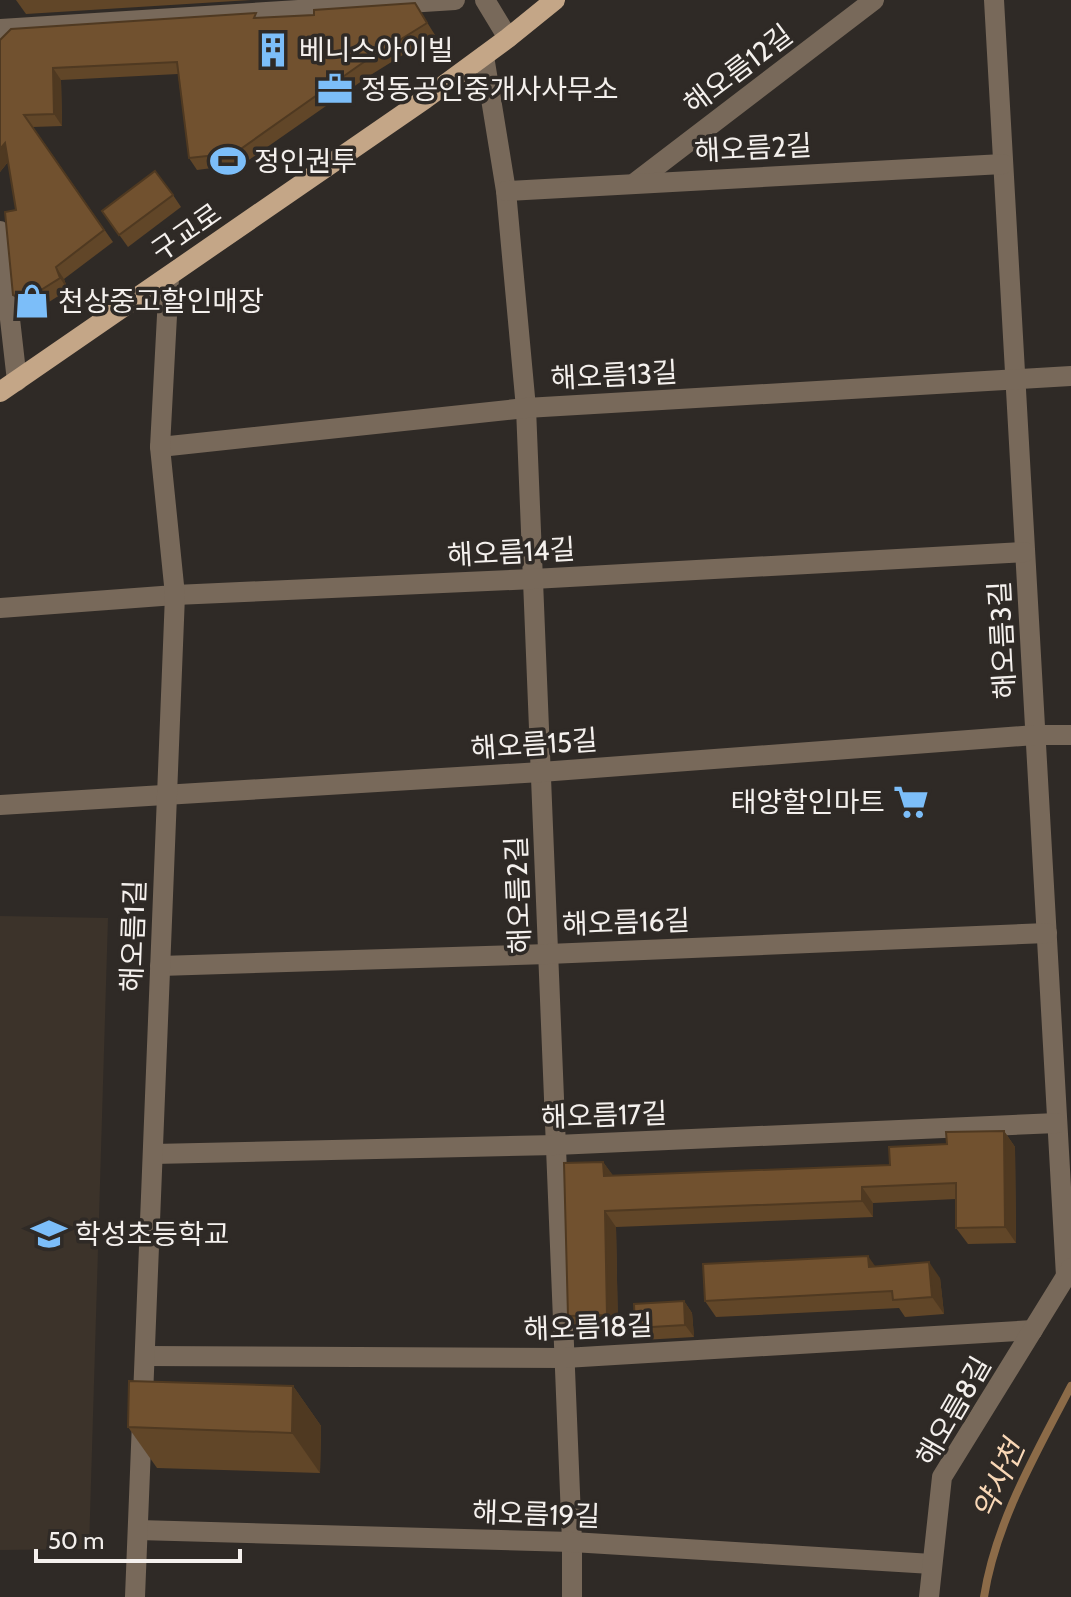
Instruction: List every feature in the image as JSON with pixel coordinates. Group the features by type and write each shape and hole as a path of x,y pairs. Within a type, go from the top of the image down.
{"main road":[{"name":"구교로","path":"8,386 169,278 484,56 555,0"}],"street":[{"path":"0,29 135,10 455,0"},
{"path":"485,0 508,38"},
{"name":"해오름12길","path":"636,182 874,0"},
{"name":"해오름3길","path":"994,0 1068,1272"},
{"name":"해오름2길","path":"484,56 506,191 526,408 572,1597"},
{"name":"해오름2길","path":"506,191 1003,164"},
{"path":"0,231 8,386"},
{"name":"해오름1길","path":"135,1597 175,595 160,447 169,278"},
{"name":"해오름13길","path":"160,447 526,408 1071,376"},
{"name":"해오름14길","path":"0,608 175,595 1025,552"},
{"name":"해오름15길","path":"0,805 167,797 1035,735 1071,735"},
{"name":"해오름16길","path":"160,966 548,954 1047,933"},
{"name":"해오름17길","path":"153,1154 556,1145 1057,1123"},
{"name":"해오름8길","path":"929,1597 942,1477 1068,1272"},
{"name":"해오름18길","path":"145,1356 565,1358 1033,1330"},
{"name":"해오름19길","path":"138,1530 572,1542 932,1564"}],"shaded area":[{"name":"학성초등학교","path":"0,916 108,918 89,1549 0,1550"}],"building":[{"path":"415,3 427,23 361,64 235,153 189,158 177,62 53,68 54,114 24,115 104,230 56,267 60,278 25,300 13,295 5,212 16,210 5,143 0,149 0,40 11,29 256,13 254,18 314,15 314,10"},
{"path":"155,171 173,195 119,235 102,211"},
{"path":"1004,1131 1005,1227 956,1228 956,1183 862,1187 862,1201 605,1211 607,1315 568,1316 564,1163 603,1162 604,1176 890,1165 889,1147 947,1144 946,1132"},
{"path":"868,1256 869,1267 929,1262 932,1297 893,1300 892,1291 705,1301 703,1264"},
{"path":"684,1301 685,1325 635,1328 634,1304"},
{"path":"129,1381 293,1386 292,1433 128,1427"}],"waterway":[{"name":"약사천","path":"984,1597 1008,1515 1071,1386"}],"place":[{"name":"베니스아이빌","path":"273,50"},
{"name":"정동공인중개사사무소","path":"335,89"},
{"name":"정인권투","path":"228,161"},
{"name":"천상중고할인매장","path":"32,301"},
{"name":"태양할인마트","path":"911,802"},
{"name":"학성초등학교","path":"49,1234"}]}
